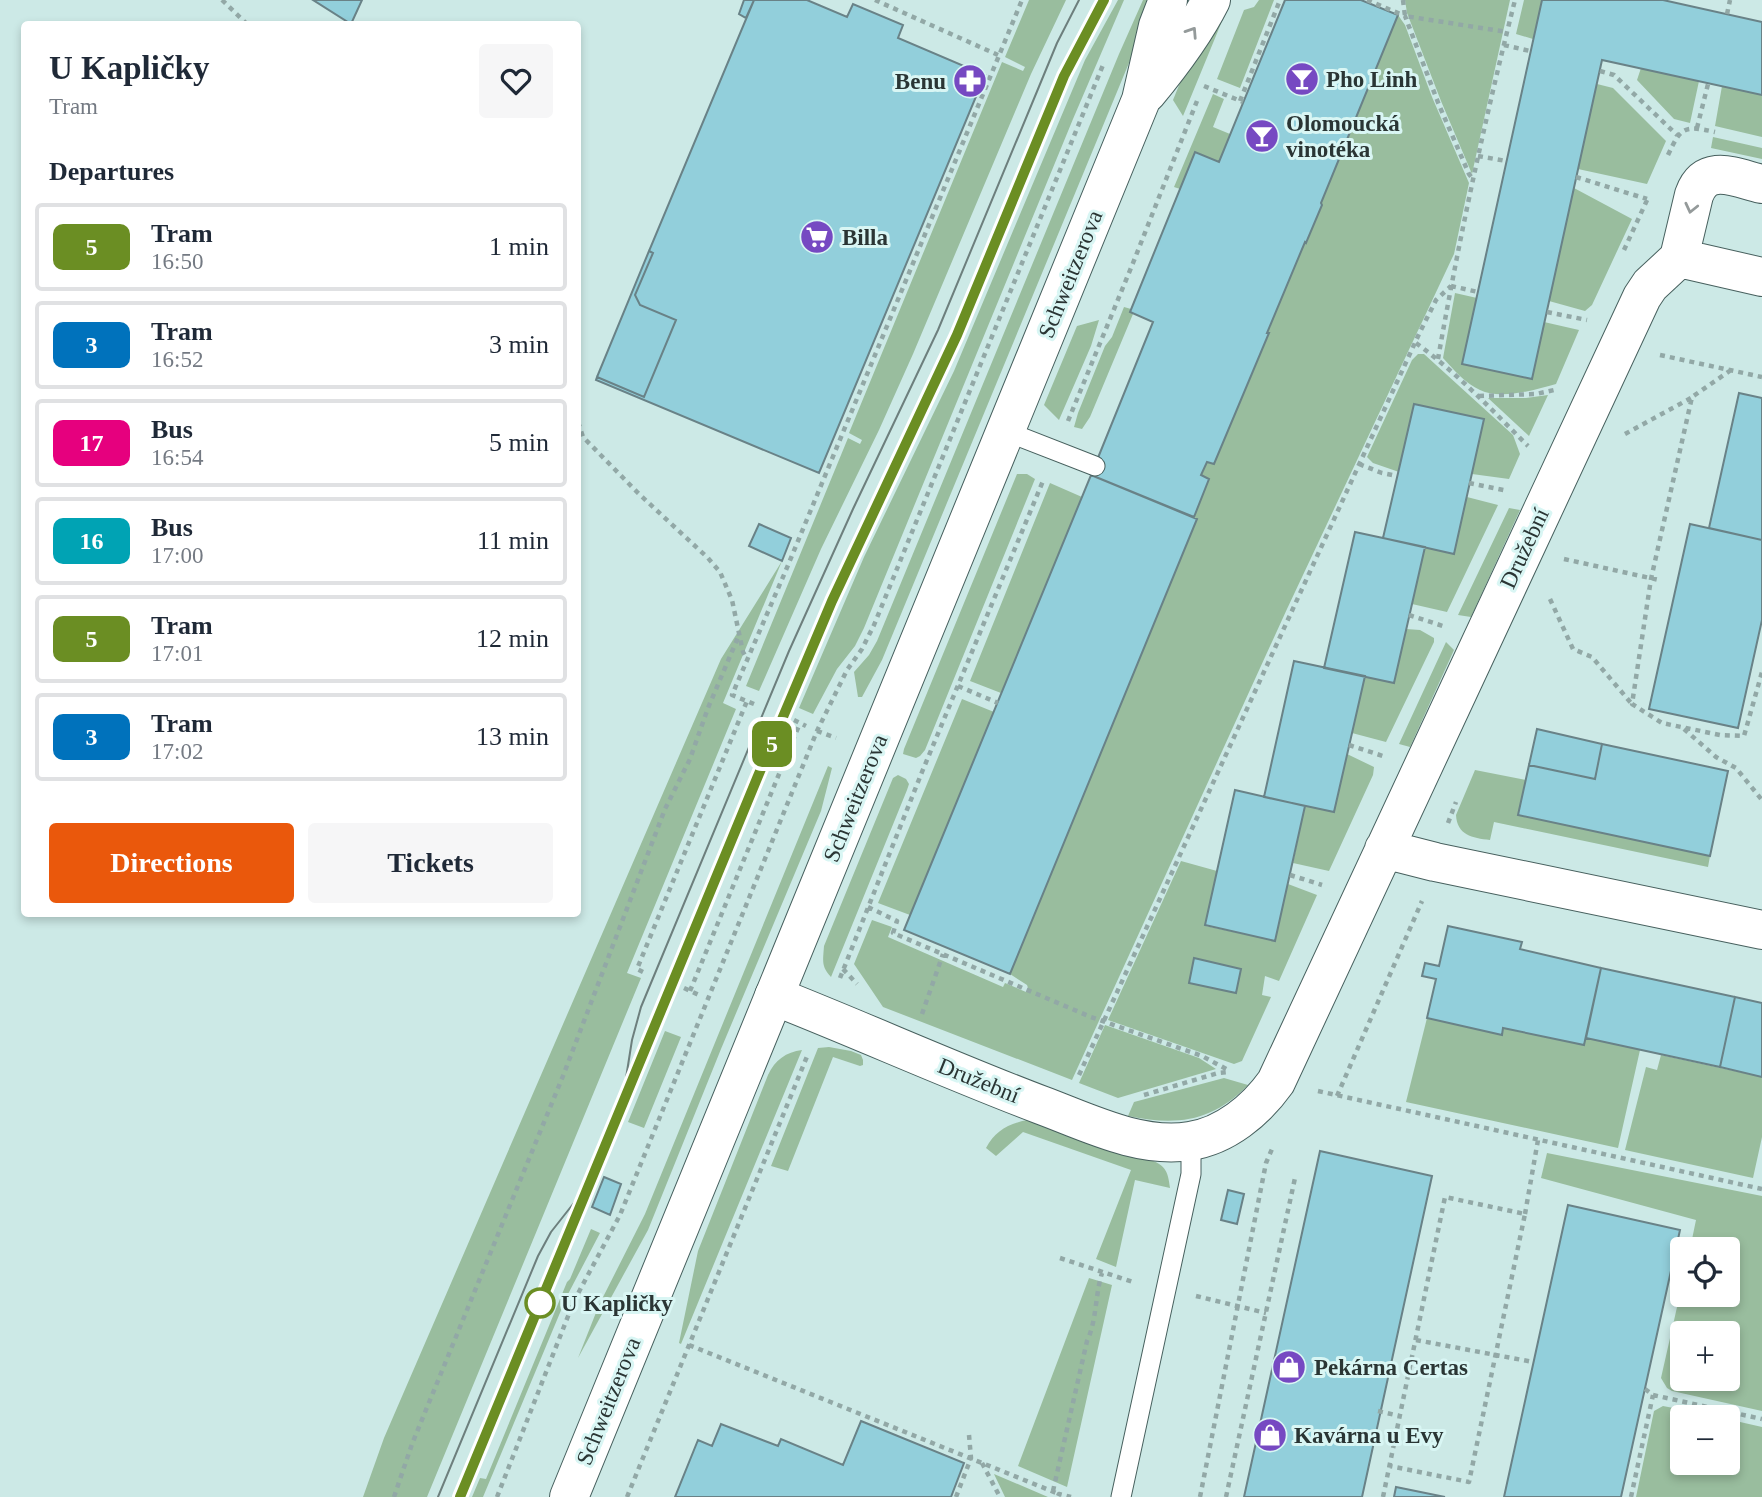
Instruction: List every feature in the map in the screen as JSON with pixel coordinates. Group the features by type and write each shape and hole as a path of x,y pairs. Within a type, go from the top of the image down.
{"street":[{"name":"Schweitzerova","path":"569,1497 1141,100 1148,63 1168,0"},
{"name":"Schweitzerova","path":"1141,100 1171,64 1211,0"},
{"path":"1762,184 1712,175 1697,185 1679,258 1762,276"},
{"name":"Družební","path":"774,996 988,1084 1112,1131 1166,1142 1191,1141 1234,1124 1256,1105 1276,1082 1642,297 1650,285 1679,258"},
{"path":"1384,849 1762,930"}],"lane":[{"path":"1005,431 1095,466"},
{"path":"1121,1497 1191,1174 1191,1141"}],"path":[{"path":"222,0 244,21"},
{"path":"875,0 998,55"},
{"path":"754,704 732,695 1022,0"},
{"path":"1206,78 1203,86 1241,102 1280,0"},
{"path":"1367,0 1405,16 1507,32"},
{"path":"1403,0 1405,16 1438,105 1469,174 1474,179"},
{"path":"1438,359 1478,156 1515,0"},
{"path":"1727,14 1730,0"},
{"path":"1504,45 1530,51"},
{"path":"497,1497 574,1301 620,1215 817,731 847,670 874,625 1105,60"},
{"path":"1600,71 1614,75 1677,135 1697,128 1708,84"},
{"path":"844,969 1198,99"},
{"path":"1478,156 1506,161"},
{"path":"1577,177 1647,200"},
{"path":"1451,286 1478,292"},
{"path":"1078,1077 1436,300 1451,286"},
{"path":"1547,312 1591,321"},
{"path":"1416,343 1479,396 1530,447"},
{"path":"1658,354 1762,377"},
{"path":"1625,434 1692,397 1731,370"},
{"path":"1479,396 1536,394 1558,389"},
{"path":"1632,704 1651,579 1692,397"},
{"path":"581,431 583,437 638,493 720,572 732,600 747,660"},
{"path":"1359,464 1397,476"},
{"path":"1469,483 1510,491"},
{"path":"1556,558 1659,580"},
{"path":"1550,599 1573,649 1592,657 1632,704 1662,723 1720,735 1744,736 1762,672"},
{"path":"1409,615 1447,628"},
{"path":"394,1497 411,1444 563,1076 665,809 690,759 739,635"},
{"path":"958,686 998,703"},
{"path":"643,972 637,969 747,701"},
{"path":"690,991 797,722 806,726"},
{"path":"1684,729 1716,757 1736,768 1762,800"},
{"path":"817,731 842,740"},
{"path":"1349,744 1387,757"},
{"path":"1290,874 1328,887"},
{"path":"1337,1096 1423,898"},
{"path":"868,907 897,921 893,933 1036,995 1202,1056 1230,1072 1218,1073 1133,1099"},
{"path":"918,1024 943,954"},
{"path":"684,988 699,995"},
{"path":"627,1497 810,1048"},
{"path":"1310,1089 1762,1189"},
{"path":"1390,1466 1469,1482 1538,1140"},
{"path":"1199,1497 1266,1163"},
{"path":"1226,1497 1295,1178"},
{"path":"1383,1497 1445,1197 1525,1214"},
{"path":"1060,1258 1138,1283"},
{"path":"1053,1491 1087,1341 1093,1328 1095,1300 1102,1273"},
{"path":"1185,1294 1266,1312"},
{"path":"1416,1340 1534,1362"},
{"path":"689,1345 1058,1495 1071,1497"},
{"path":"1645,1389 1653,1395 1762,1419"},
{"path":"1630,1497 1653,1395"},
{"path":"1378,1411 1400,1416"},
{"path":"956,1497 971,1458 969,1435"},
{"path":"982,1462 1000,1497"}],"green space":[{"path":"1029,0 1066,0 1031,74 913,354 821,549 759,691 746,686 848,438 860,444 862,440 849,433 1002,62 1023,71 1025,67 1005,57"},
{"path":"1118,0 1124,0 864,628 855,646 837,669 813,714 799,708 864,557 954,371 1085,60"},
{"path":"1143,0 1155,0 882,660 862,697 858,697 854,672 877,641"},
{"path":"1259,0 1274,0 1240,88 1217,79 1244,10 1254,7"},
{"path":"1405,0 1510,0 1472,174 1407,13"},
{"path":"1524,0 1542,0 1533,39 1516,34"},
{"path":"1227,9 1183,116 1173,100 1184,73"},
{"path":"1398,15 1405,25 1469,183 1454,254 1287,609 1072,1080 883,1007 854,964 872,920 892,927 888,937 1003,987 1005,983 1029,991 1027,985 1010,974 1197,519 1194,517 1201,475 1207,462 1214,464"},
{"path":"1641,68 1699,81 1690,123 1674,119 1637,80"},
{"path":"1597,84 1613,88 1666,141 1647,184 1578,169"},
{"path":"1722,86 1762,95 1762,137 1715,126"},
{"path":"1213,94 1224,99 1213,127 1230,134 1219,162 1180,189 1174,187"},
{"path":"1713,137 1762,148 1762,159 1711,148"},
{"path":"1574,188 1632,219 1592,305 1585,311 1549,301"},
{"path":"1455,293 1477,298 1463,364 1531,379 1544,322 1579,330 1556,384 1518,393 1497,394 1480,390 1460,376 1443,358"},
{"path":"1124,307 1131,309 1133,314 1090,417 1082,429 1074,427 1105,346 1112,337"},
{"path":"1099,320 1091,346 1059,420 1044,405 1077,326"},
{"path":"1418,354 1424,354 1513,435 1520,454 1509,479 1472,474 1484,419 1414,404 1399,472 1373,463 1367,457 1412,360"},
{"path":"1548,395 1529,436 1488,398 1526,398"},
{"path":"1017,474 1027,474 1035,479 925,750 916,758 903,754 904,749"},
{"path":"1050,483 1082,497 1001,693 970,681"},
{"path":"1467,497 1498,505 1447,612 1412,604 1425,547"},
{"path":"1509,508 1520,510 1471,617 1458,615"},
{"path":"782,561 723,703 736,709 627,973 641,978 427,1497 363,1497 384,1438 721,659"},
{"path":"1406,629 1420,630 1434,638 1434,642 1386,742 1352,733 1365,676 1394,683"},
{"path":"1446,642 1454,650 1410,747 1399,744"},
{"path":"962,699 994,712 910,915 878,903"},
{"path":"1347,754 1374,767 1373,775 1329,871 1293,863 1305,806 1334,812"},
{"path":"828,766 832,768 821,811 648,1230 578,1358 599,1305 645,1214"},
{"path":"1475,770 1526,780 1519,815 1710,856 1708,867 1494,822 1490,840 1467,834 1459,827 1456,815"},
{"path":"898,775 909,784 831,977 823,963 824,946 893,778"},
{"path":"1181,861 1217,871 1206,926 1275,941 1288,884 1317,895 1279,981 1265,976 1262,995 1271,997 1242,1061 1234,1064 1108,1020"},
{"path":"1427,1018 1502,1034 1503,1028 1584,1045 1586,1038 1640,1050 1618,1148 1406,1102"},
{"path":"1105,1025 1199,1058 1216,1069 1118,1098 1079,1083"},
{"path":"665,1031 681,1037 644,1128 628,1122"},
{"path":"829,1047 861,1055 863,1065 833,1057 788,1171 771,1166 818,1048"},
{"path":"802,1050 681,1344 679,1343 698,1251 768,1075 782,1058"},
{"path":"1661,1055 1762,1077 1762,1137 1753,1178 1625,1150 1646,1067 1657,1070"},
{"path":"1224,1078 1248,1085 1221,1107 1207,1114 1162,1121 1128,1116 1134,1102"},
{"path":"1027,1120 1148,1159 1165,1169 1170,1188 1135,1180 1116,1267 1096,1259 1131,1170 1023,1132 996,1156 986,1148 1003,1129"},
{"path":"1547,1153 1762,1196 1762,1411 1672,1391 1740,1391 1740,1321 1674,1321 1677,1307 1740,1307 1740,1237 1692,1237 1696,1220 1541,1178"},
{"path":"591,1229 600,1233 567,1296 483,1497 472,1497 480,1478 486,1479"},
{"path":"1089,1278 1112,1285 1067,1487 1018,1466"},
{"path":"1670,1338 1670,1390 1661,1378"},
{"path":"1663,1406 1670,1407 1670,1475 1740,1475 1740,1422 1762,1427 1762,1497 1636,1497 1654,1411"},
{"path":"994,1474 1048,1497 1005,1497"}],"building":[{"path":"313,0 362,0 352,21 346,21"},
{"path":"744,0 754,0 746,18 739,14"},
{"path":"754,0 807,0 847,17 853,4 903,25 898,38 985,75 819,473 596,380 597,377 644,397 676,320 640,305 635,295 653,253 649,251"},
{"path":"1285,0 1361,0 1398,15 1214,464 1207,462 1201,475 1209,479 1194,517 1091,475 1153,322 1130,312 1195,152 1219,162"},
{"path":"1542,0 1663,0 1762,22 1762,95 1602,60 1532,379 1462,364"},
{"path":"649,251 653,253 635,295 640,305 676,320 644,397 597,377"},
{"path":"1739,393 1762,398 1762,540 1709,528"},
{"path":"1414,404 1484,419 1454,554 1383,538"},
{"path":"1091,475 1197,519 1010,974 904,930"},
{"path":"759,524 791,538 782,561 749,546"},
{"path":"1690,524 1762,540 1762,620 1738,728 1649,709"},
{"path":"1355,532 1425,547 1394,683 1324,668"},
{"path":"1294,661 1365,676 1334,812 1264,797"},
{"path":"1537,729 1602,744 1595,779 1529,765"},
{"path":"1602,744 1728,771 1710,856 1518,815 1529,765 1595,779"},
{"path":"1235,790 1305,806 1275,941 1205,925"},
{"path":"1448,926 1522,942 1520,949 1601,968 1584,1045 1503,1028 1502,1035 1427,1018 1436,979 1422,976 1425,963 1439,966"},
{"path":"1194,958 1241,969 1236,993 1189,983"},
{"path":"1601,968 1735,997 1720,1067 1586,1038"},
{"path":"1735,997 1762,1003 1762,1077 1720,1067"},
{"path":"1320,1151 1432,1176 1362,1497 1244,1497"},
{"path":"604,1177 621,1184 610,1215 592,1207"},
{"path":"1228,1190 1244,1194 1237,1224 1221,1220"},
{"path":"1568,1205 1680,1230 1678,1237 1670,1237 1670,1275 1621,1497 1504,1497"},
{"path":"861,1421 964,1463 951,1497 675,1497 698,1440 712,1446 721,1424 778,1446 781,1439 843,1465"},
{"path":"1396,1487 1445,1497 1394,1497"}],"tram line":[{"path":"626,1078 641,1007 789,651 938,330 1057,43 1079,0"},
{"path":"460,1497 832,601 957,335 1064,76 1104,0"},
{"name":"5","path":"460,1497 832,601 957,335 1064,76 1104,0"},
{"path":"438,1497 538,1256 551,1232 577,1199"}],"place":[{"name":"Pho Linh","path":"1302,79"},
{"name":"Benu","path":"970,81"},
{"name":"Olomoucká vinotéka","path":"1262,136"},
{"name":"Billa","path":"817,237"},
{"name":"U Kapličky","path":"540,1303"},
{"name":"Pekárna Certas","path":"1289,1367"},
{"name":"Kavárna u Evy","path":"1270,1435"}]}
